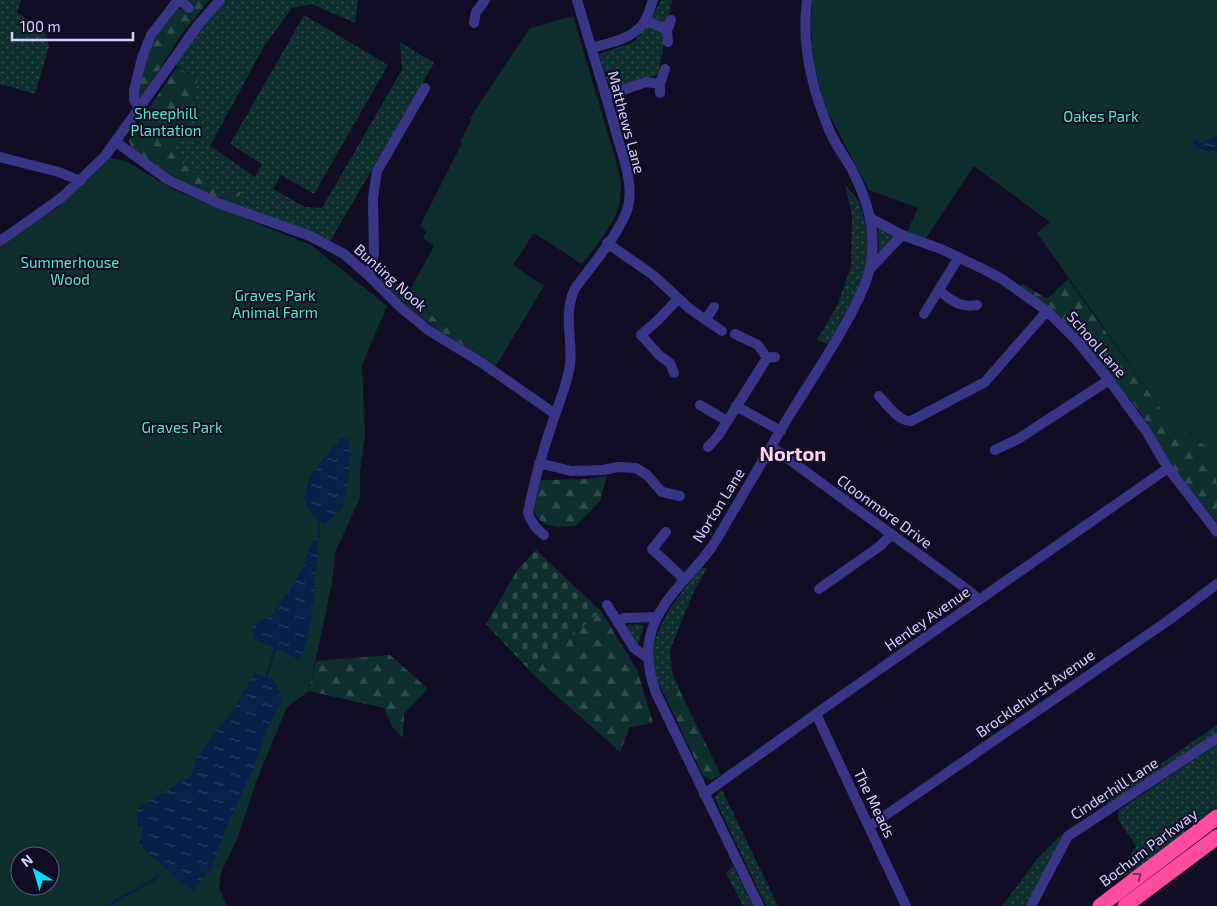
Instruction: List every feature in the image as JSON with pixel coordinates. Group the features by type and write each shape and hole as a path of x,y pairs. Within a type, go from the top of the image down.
{"highway":[{"name":"Bochum Parkway","path":"1100,906 1217,817"},
{"path":"1125,906 1217,837"}],"street":[{"path":"139,108 134,100 134,90 142,58 151,36 179,0 189,8"},
{"path":"0,241 52,205 105,156 198,25 220,0"},
{"path":"474,23 476,12 485,0"},
{"name":"Matthews Lane","path":"544,535 534,526 528,512 539,463 570,364 567,314 569,301 574,290 618,229 628,207 629,191 626,170 606,96 577,0"},
{"path":"592,48 619,40 634,33 645,20 654,0"},
{"name":"Norton Lane","path":"759,906 656,693 650,676 648,659 649,642 658,617 684,579 711,548 848,318 870,269 874,239 870,218 860,187 853,171 831,134 813,86 806,38 805,16 807,0"},
{"path":"645,20 667,30"},
{"path":"668,42 667,30 671,20"},
{"path":"606,96 646,82 660,88 665,70"},
{"path":"370,276 374,254 373,198 377,171 425,88"},
{"name":"Bunting Nook","path":"116,142 168,180 218,203 310,236 344,254 370,276 400,307 428,330 482,363 555,414"},
{"path":"0,156 59,172 80,181"},
{"name":"School Lane","path":"870,218 902,235 941,249 1002,279 1047,312 1078,341 1109,380 1146,431 1168,468 1217,532"},
{"path":"870,269 902,235"},
{"path":"607,243 659,280 678,299 722,332"},
{"path":"924,314 959,257"},
{"path":"939,291 959,305 966,307 977,305"},
{"path":"674,373 670,363 660,356 641,335 678,299"},
{"path":"706,319 714,307"},
{"path":"879,396 902,419 906,422 911,421 985,382 1047,312"},
{"path":"708,447 718,436 736,406 771,357 758,345 735,334"},
{"path":"995,450 1018,439 1109,380"},
{"path":"700,405 727,421"},
{"path":"736,406 781,431"},
{"name":"Cloonmore Drive","path":"772,446 979,600"},
{"path":"539,463 571,471 603,470 618,467 636,468 643,471 662,492 680,496"},
{"name":"Henley Avenue","path":"704,794 1168,468"},
{"path":"666,532 652,549 684,579"},
{"path":"819,589 875,550 891,534"},
{"name":"Brocklehurst Avenue","path":"870,826 1169,620 1217,584"},
{"path":"607,605 634,648 648,659"},
{"path":"619,622 624,618 658,617"},
{"name":"The Meads","path":"816,714 906,906"},
{"name":"Cinderhill Lane","path":"1031,906 1068,836 1217,738"}],"green space":[{"path":"0,0 21,0 17,12 45,33 49,47 35,94 0,84"},
{"name":"Sheephill Plantation","path":"188,0 209,0 180,36 138,104 138,80 154,40 176,7 189,13 195,5"},
{"path":"226,0 358,0 355,23 312,4 292,8 263,48 210,146 255,177 262,164 230,144 304,15 388,65 314,194 281,175 273,189 305,207 322,208 402,70 400,42 434,63 329,243 234,205 241,192 221,193 206,185 183,164 170,144 184,139 198,78 175,65 201,27"},
{"path":"661,0 672,0 658,75 610,89 599,54 634,42 653,16"},
{"name":"Oakes Park","path":"812,0 1217,0 1217,483 1209,448 1171,423 1037,233 1050,222 974,166 924,241 906,234 918,208 869,190 826,109 813,61"},
{"path":"573,16 618,169 621,184 620,201 610,226 582,264 534,233 513,265 544,286 496,366 429,313 411,288 434,246 423,238 426,232 420,226 462,143 460,142 472,119 470,118 530,28"},
{"name":"Sheephill Plantation","path":"177,67 198,78 184,139 171,144 183,164 206,184 221,193 241,192 234,205 170,178 132,149 129,141 132,133"},
{"name":"Graves Park","path":"111,158 126,161 174,190 311,245 387,306 362,365 365,434 360,472 360,498 335,553 332,583 309,691 287,707 256,782 237,839 221,873 219,888 227,906 0,906 0,244 57,208"},
{"path":"845,185 859,201 869,237 869,254 858,290 828,344 817,340 837,306 851,267 852,215"},
{"path":"878,227 897,236 879,255"},
{"path":"376,276 411,288 429,313 496,366 437,329 410,309"},
{"path":"1068,279 1171,423 1209,448 1217,483 1217,522 1174,469 1140,412 1080,337 1018,288 1023,284 1047,299"},
{"path":"607,476 600,501 576,526 551,526 536,516 533,509 542,480 589,479"},
{"path":"536,550 601,611 531,672 486,624 518,569"},
{"path":"701,568 707,568 694,591 670,650 672,672 679,689 664,694 655,676 653,661 658,631 673,604"},
{"path":"601,611 637,670 653,723 630,727 620,752 531,672"},
{"path":"638,624 644,626 638,646 629,633 628,625"},
{"path":"390,655 428,689 404,714 403,738 393,728 384,708 309,691 316,661"},
{"path":"679,689 721,775 711,780 703,776 664,694"},
{"path":"1217,725 1217,734 1110,804 1107,801"},
{"path":"1217,744 1217,808 1200,820 1189,823 1183,835 1124,880 1127,860 1136,846 1118,820 1119,810"},
{"path":"722,790 778,906 766,906 714,797"},
{"path":"1061,835 1063,837 1040,882 1025,906 1002,906 1038,858"},
{"path":"733,866 753,906 743,906 726,873"}],"water":[{"path":"1217,133 1217,150 1204,150 1192,142 1196,139 1199,143 1205,143"},
{"path":"340,438 349,439 350,469 343,508 325,524 314,517 304,499 310,476"},
{"path":"319,535 312,620 300,660 254,639 254,625 273,613 299,575 312,543"},
{"path":"255,673 272,679 283,699 268,726 252,773 227,825 211,869 192,892 139,845 142,829 137,825 137,808 191,776 196,759 228,718"}],"waterway":[{"path":"318,520 319,535"},
{"path":"266,677 275,649"},
{"path":"108,906 154,880 158,875"}],"district":[{"name":"Norton","path":"793,453"}],"park label":[{"name":"Summerhouse Wood","path":"70,270"},
{"name":"Graves Park Animal Farm","path":"275,304"}]}
